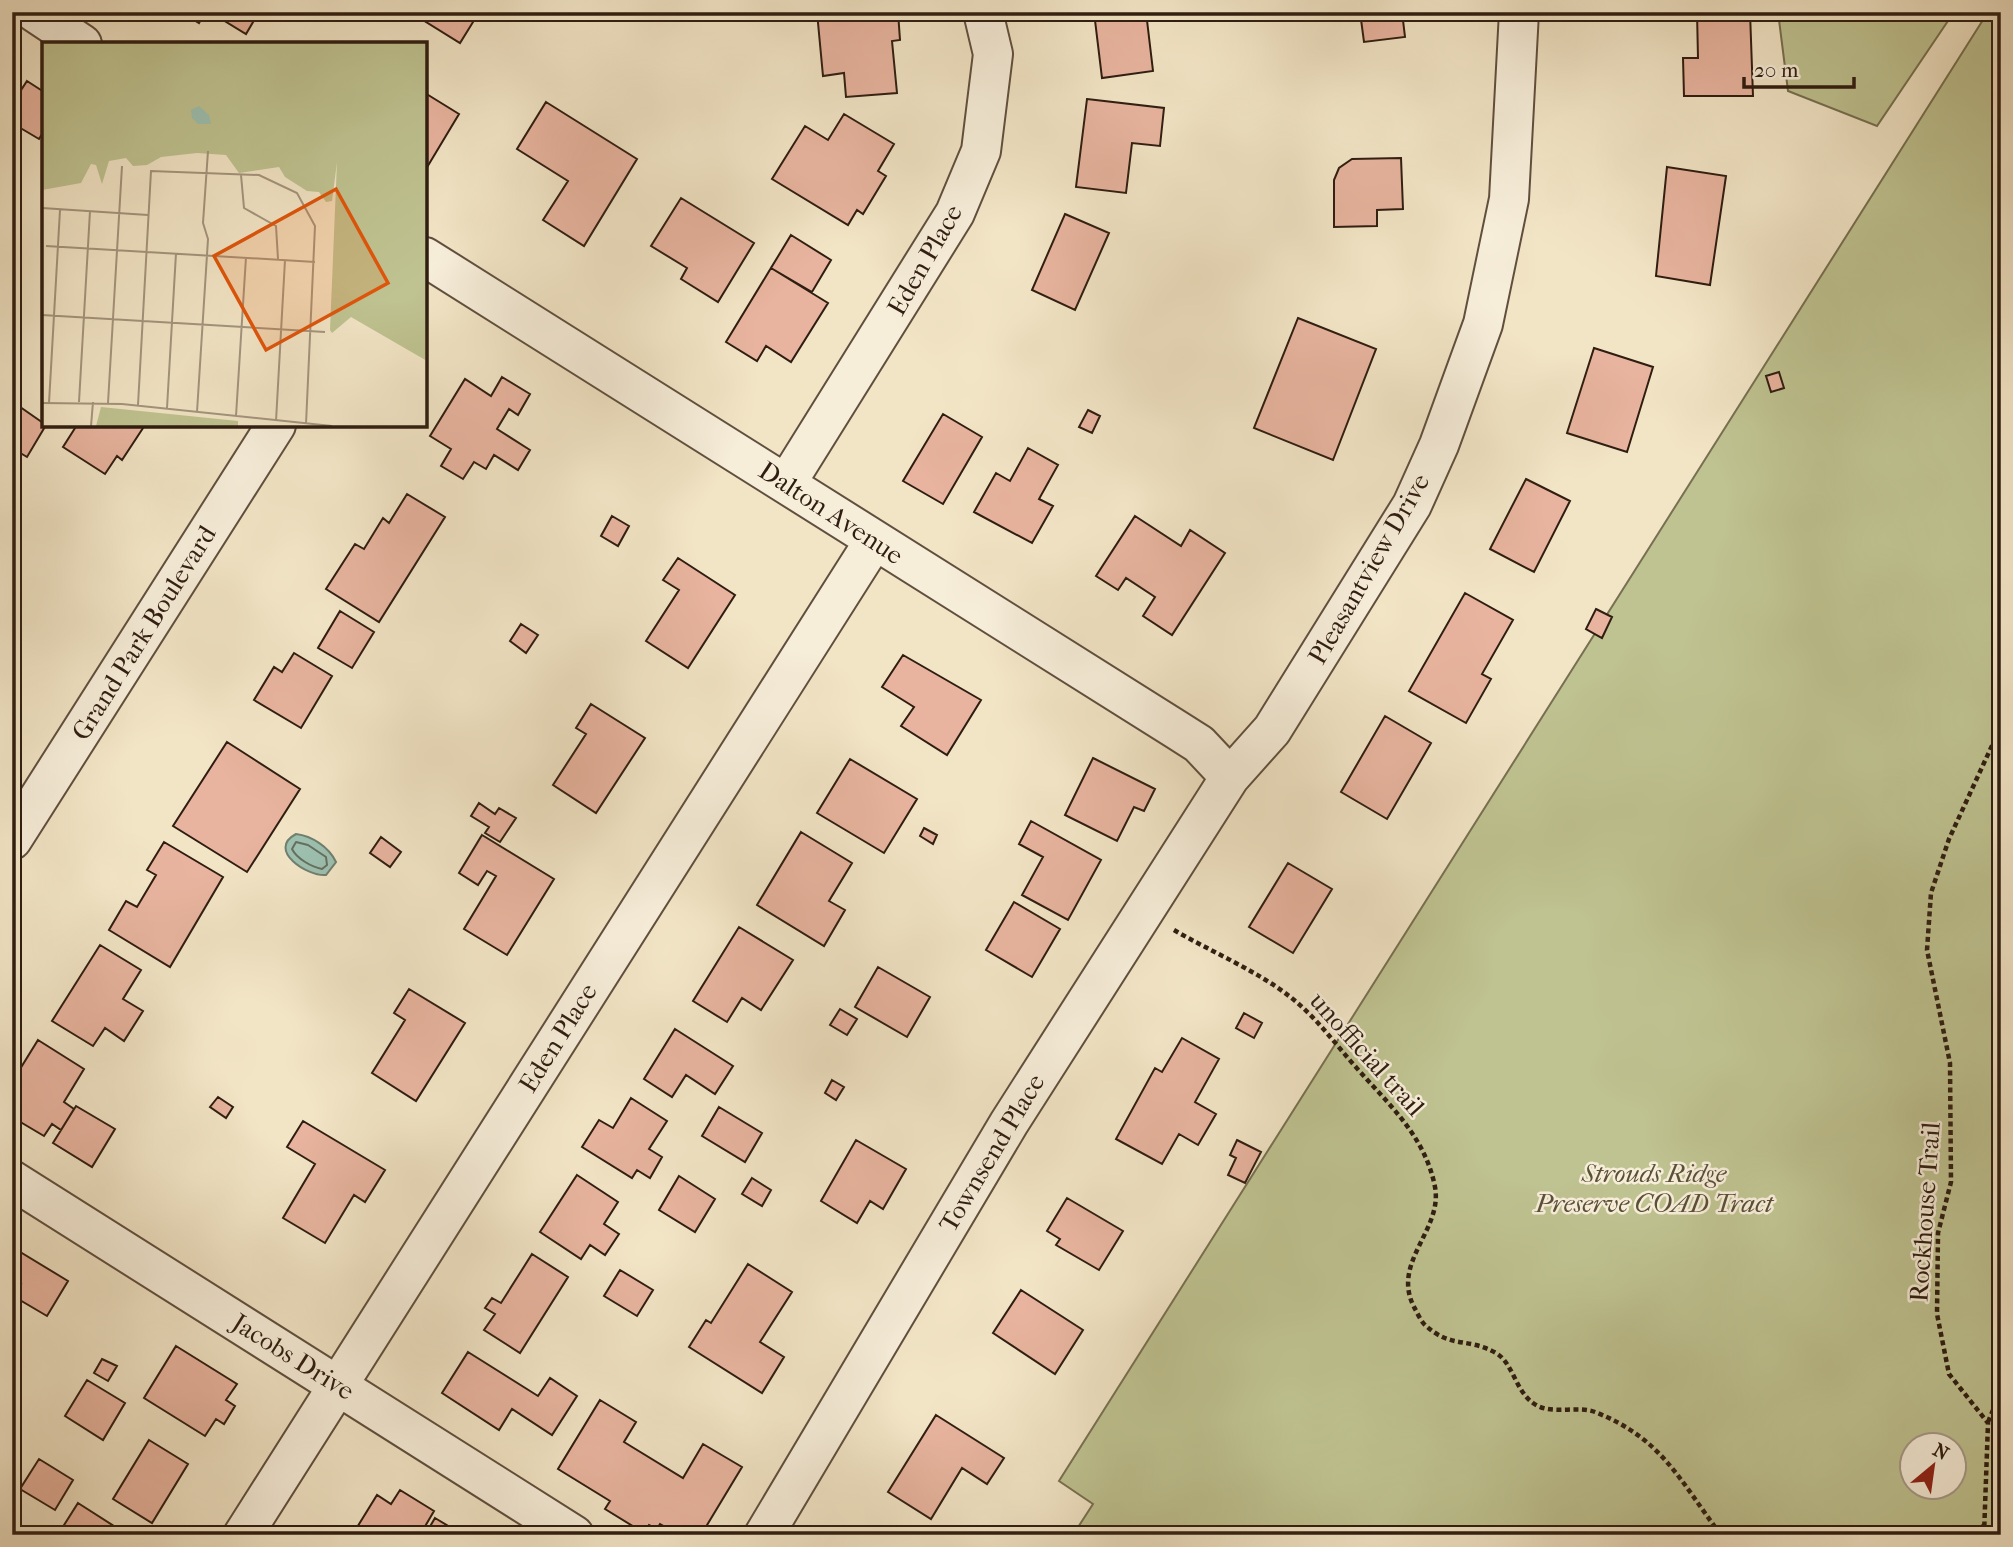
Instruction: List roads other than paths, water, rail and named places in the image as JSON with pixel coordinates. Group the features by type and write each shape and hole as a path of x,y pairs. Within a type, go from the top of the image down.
{"street":[{"path":"34,12 79,42"},
{"name":"Eden Place","path":"786,484 955,213 981,151 993,54 983,12"},
{"name":"Pleasantview Drive","path":"1230,777 1272,730 1412,505 1439,444 1483,324 1509,199 1518,12"},
{"name":"Dalton Avenue","path":"427,258 1199,744 1230,777"},
{"name":"Grand Park Boulevard","path":"12,840 275,427"},
{"name":"Eden Place","path":"243,1535 874,541"},
{"name":"Townsend Place","path":"764,1535 1009,1123 1230,777"},
{"name":"Jacobs Drive","path":"12,1180 574,1535"}],"water":[{"path":"296,834 319,843 333,857 336,862 326,875 310,872 288,855 288,840"}],"park label":[{"name":"Strouds Ridge Preserve COAD Tract","path":"1654,1188"}]}
